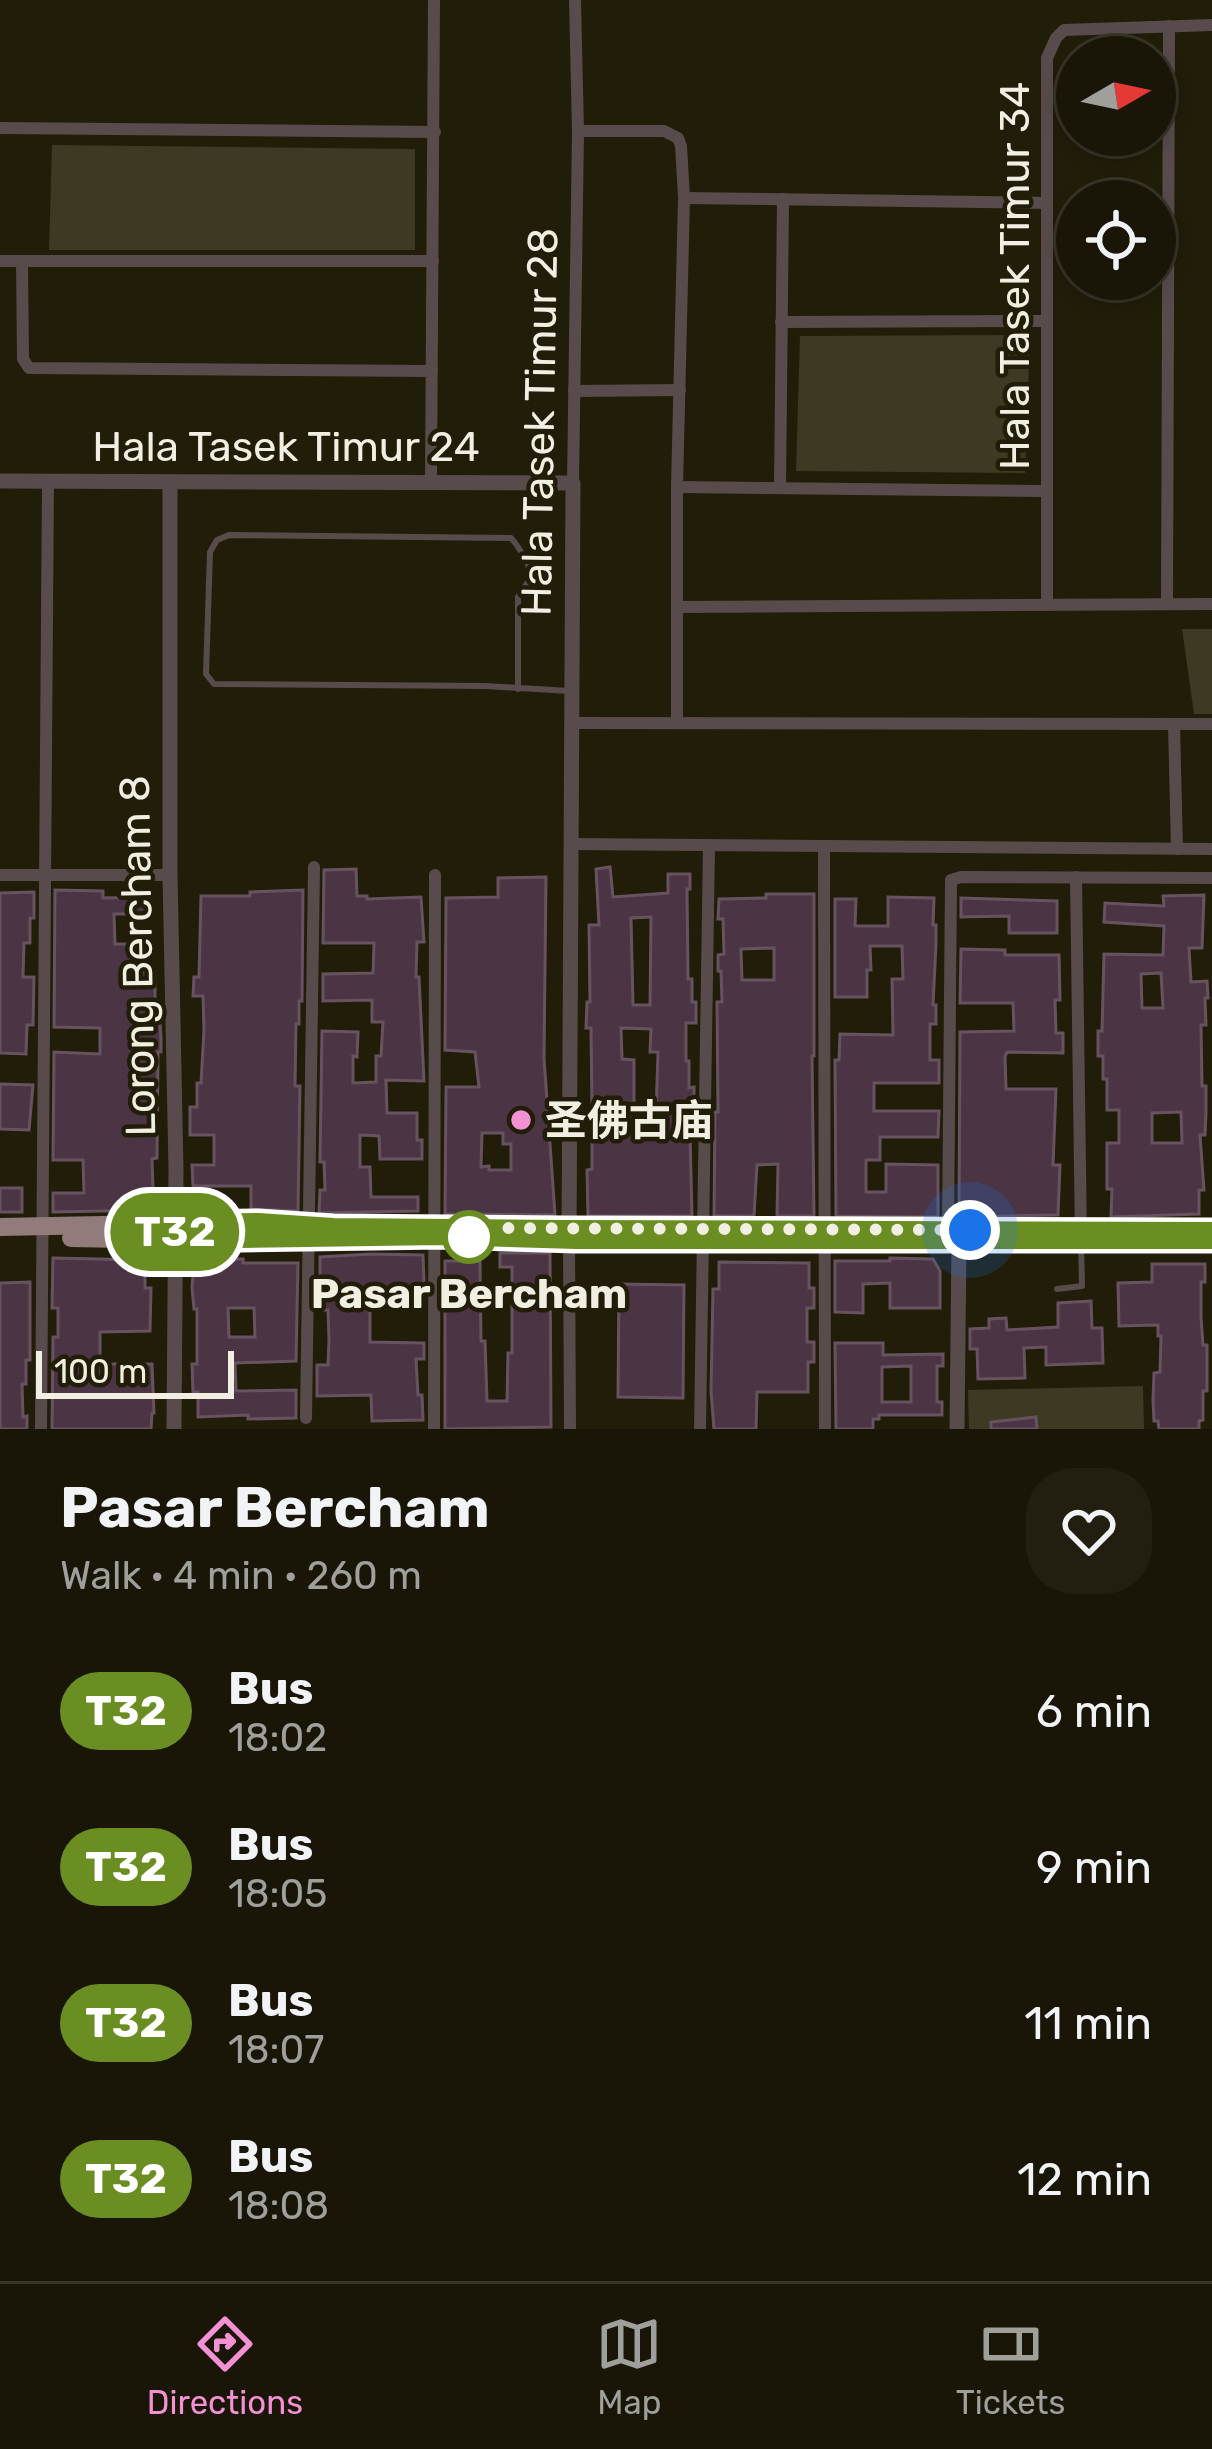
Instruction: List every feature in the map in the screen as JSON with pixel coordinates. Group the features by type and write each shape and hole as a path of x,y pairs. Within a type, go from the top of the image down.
{"main road":[{"path":"0,1227 42,1232"},
{"path":"0,1236 42,1232 1081,1235 1212,1231"},
{"path":"1081,1235 1212,1240"}],"street":[{"path":"431,482 434,0"},
{"name":"Hala Tasek Timur 28","path":"570,1234 575,0"},
{"name":"Hala Tasek Timur 34","path":"1047,605 1048,58 1055,38 1064,30 1212,25"},
{"path":"1168,604 1169,26"},
{"path":"0,128 435,132"},
{"path":"578,131 664,131 678,138 681,146 677,722"},
{"path":"684,198 1047,203"},
{"path":"780,488 783,200"},
{"path":"22,261 23,359 29,368 432,370"},
{"path":"0,262 433,261"},
{"path":"782,322 1047,320"},
{"path":"574,391 680,390"},
{"path":"41,1429 48,481"},
{"name":"Hala Tasek Timur 24","path":"0,482 573,483"},
{"name":"Lorong Bercham 8","path":"170,482 174,1429"},
{"path":"677,488 1047,491"},
{"path":"677,607 1212,604"},
{"path":"572,723 1212,724"},
{"path":"1174,724 1178,849"},
{"path":"572,844 1212,849"},
{"path":"700,1429 709,846"},
{"path":"824,848 825,1429"},
{"path":"306,1418 314,867"},
{"path":"0,874 170,875"},
{"path":"434,1429 435,875"},
{"path":"957,1429 949,884 956,877 1212,878"},
{"path":"1076,877 1081,1235"},
{"path":"570,1234 570,1429"}],"lane":[{"path":"518,689 518,597 532,576 531,565 511,538 229,535 212,546 206,674 214,684 485,686 518,689 573,692"},
{"path":"1057,1289 1082,1286 1081,1235"}],"shaded area":[{"path":"52,145 415,149 415,250 49,250"},
{"path":"1030,335 1025,473 796,471 800,336"},
{"path":"1182,629 1212,629 1212,714 1194,714"},
{"path":"1143,1386 1144,1429 969,1429 968,1390"}],"building":[{"path":"610,867 613,897 668,893 668,874 690,874 688,979 692,979 692,1002 696,1002 696,1023 686,1023 689,1088 694,1087 692,1216 588,1216 592,1109 591,1028 586,1028 589,925 599,925 596,869","holes":["651,917 650,1005 633,1005 631,918","621,1028 651,1029 650,1052 658,1052 656,1114 634,1114 634,1060 622,1059"]},
{"path":"356,869 357,896 421,897 424,942 417,942 416,977 424,1081 386,1080 387,1113 417,1113 422,1159 380,1159 379,1136 360,1135 360,1167 370,1167 371,1197 418,1197 418,1211 319,1213 320,1190 325,1190 324,1162 320,1162 322,1031 358,1032 353,1083 376,1082 376,1056 381,1056 383,1022 372,1022 372,1000 323,1001 323,974 373,973 374,943 323,943 324,870"},
{"path":"546,877 544,1058 555,1215 445,1214 446,1087 479,1087 475,1052 445,1050 446,898 498,897 498,878","holes":["482,1133 503,1133 503,1144 511,1144 511,1170 481,1167"]},
{"path":"55,890 103,891 103,898 151,897 151,914 114,914 115,944 130,944 130,972 155,972 161,1037 157,1158 152,1159 157,1210 53,1212 53,1193 84,1193 83,1160 53,1160 54,1052 100,1054 100,1028 54,1027"},
{"path":"303,890 295,1086 300,1086 298,1211 251,1209 251,1186 193,1186 192,1165 214,1165 214,1135 190,1135 190,1107 197,1107 197,1083 201,1083 204,1030 203,996 193,996 194,977 199,977 201,896"},
{"path":"34,892 23,977 34,977 33,1025 27,1025 26,1054 0,1053 0,893"},
{"path":"766,894 814,894 814,1216 777,1216 778,1164 757,1165 754,1216 714,1216 717,1002 722,1002 718,955 724,954 719,899 766,898","holes":["774,948 774,980 742,980 741,949"]},
{"path":"1204,895 1202,948 1189,948 1191,982 1207,981 1206,1025 1201,1025 1202,1086 1206,1086 1205,1135 1200,1135 1204,1190 1199,1190 1199,1214 1111,1217 1107,1143 1119,1143 1119,1110 1107,1110 1107,1079 1103,1079 1103,1056 1098,1056 1104,954 1163,955 1164,926 1104,922 1105,903 1164,906 1163,896","holes":["1161,973 1163,1008 1142,1008 1141,974","1181,1112 1182,1143 1152,1143 1152,1113"]},
{"path":"888,897 934,898 936,1024 930,1024 930,1060 939,1060 939,1083 874,1083 874,1111 939,1111 938,1137 880,1137 880,1160 866,1160 866,1192 886,1192 886,1164 938,1165 938,1217 836,1216 835,1060 839,1060 840,1034 893,1035 892,979 903,979 902,946 870,946 867,997 835,997 835,899 856,899 855,926 888,926"},
{"path":"961,898 1057,901 1057,933 1009,933 1009,916 961,917"},
{"path":"961,949 1059,955 1056,1033 1063,1033 1063,1053 1007,1052 1005,1057 1006,1089 1056,1089 1053,1165 1060,1165 1058,1215 959,1217 960,1032 1014,1031 1013,1003 960,1003"},
{"path":"0,1084 33,1085 29,1130 0,1129"},
{"path":"0,1188 22,1188 22,1212 0,1212"},
{"path":"500,1253 550,1253 551,1427 445,1429 445,1261 480,1261 487,1401 507,1401 512,1267 500,1267"},
{"path":"423,1255 424,1283 414,1283 414,1308 370,1308 370,1342 424,1343 424,1359 416,1359 423,1420 372,1421 371,1395 317,1396 317,1365 328,1365 329,1339 328,1310 320,1310 320,1257"},
{"path":"53,1258 145,1260 145,1288 151,1288 150,1331 100,1332 100,1364 152,1364 151,1429 52,1429 53,1337 58,1337 58,1308 52,1308"},
{"path":"194,1259 298,1263 296,1361 235,1363 236,1391 296,1390 296,1418 198,1417 192,1364 197,1364 197,1309 192,1288","holes":["228,1308 254,1308 255,1337 229,1337"]},
{"path":"933,1259 940,1271 940,1308 890,1308 890,1283 863,1284 863,1313 835,1312 835,1261"},
{"path":"719,1262 809,1263 814,1308 807,1308 807,1342 814,1342 814,1362 808,1362 808,1392 757,1392 756,1429 714,1429 713,1289 719,1289"},
{"path":"1152,1264 1205,1264 1201,1317 1203,1345 1207,1345 1207,1391 1203,1391 1199,1429 1159,1429 1153,1400 1154,1373 1160,1372 1158,1325 1119,1326 1118,1283 1152,1282"},
{"path":"30,1282 30,1360 26,1360 26,1384 22,1384 27,1429 0,1429 0,1283"},
{"path":"619,1284 684,1285 683,1398 618,1397"},
{"path":"1091,1301 1092,1328 1102,1328 1103,1363 1046,1365 1046,1347 1024,1348 1025,1378 978,1379 977,1349 970,1349 970,1329 989,1328 989,1319 1006,1318 1007,1330 1058,1327 1058,1303"},
{"path":"835,1343 883,1343 883,1355 943,1354 943,1366 937,1366 937,1402 942,1402 942,1415 879,1415 873,1419 873,1429 836,1429","holes":["911,1366 911,1402 882,1402 882,1367"]},
{"path":"1036,1417 1037,1429 991,1429 991,1422"}],"bus line":[{"name":"T32","path":"1212,1231 175,1223 175,1240 441,1236 1212,1240"}],"place":[{"name":"圣佛古庙","path":"521,1120"},
{"name":"Pasar Bercham","path":"469,1237"}],"route":[{"path":"469,1237 478,1228 970,1230"}]}
